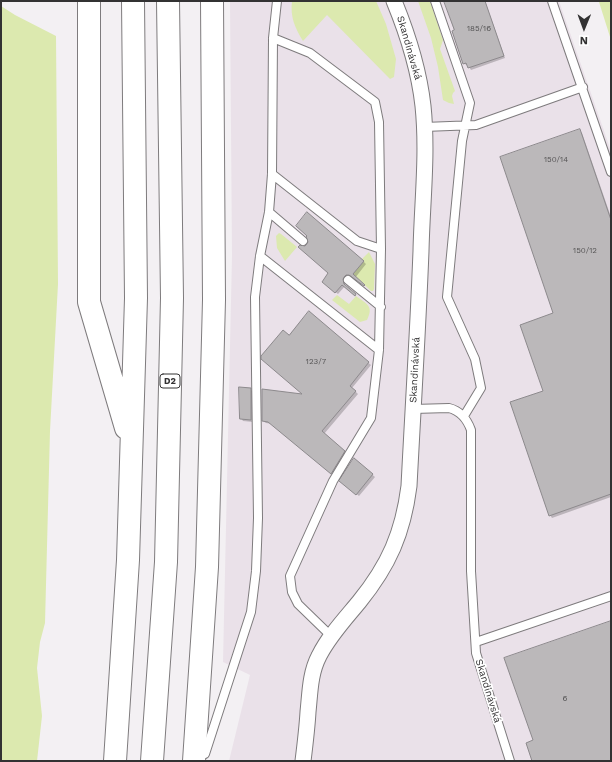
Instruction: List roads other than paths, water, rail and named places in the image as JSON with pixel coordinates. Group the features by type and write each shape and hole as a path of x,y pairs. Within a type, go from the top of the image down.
{"highway":[{"path":"89,1 89,302 132,448"},
{"path":"115,761 128,560 136,298 133,1"},
{"name":"D2","path":"152,761 166,562 172,314 168,1"},
{"path":"201,759 214,300 212,1"}],"street":[{"name":"Skandinávská","path":"394,1 405,29 416,65 423,105 424,166 413,409"},
{"path":"303,761 311,683 318,656 331,636 377,578 392,552 400,532 406,511 409,486 413,409"}],"lane":[{"path":"201,759 251,612 256,571 258,518 255,297 260,256 269,212 272,174 273,38 277,1"},
{"path":"435,1 470,103 462,141 447,297 475,359 481,388 464,416"},
{"path":"552,1 583,87 611,172"},
{"path":"273,38 310,53 375,102 379,122 381,307 379,350 371,418 333,481 290,576 292,592 298,604 331,636"},
{"path":"424,127 476,125 583,87"},
{"path":"272,174 357,241 381,249"},
{"path":"269,212 303,242"},
{"path":"260,256 379,350"},
{"path":"348,280 381,307"},
{"name":"Skandinávská","path":"413,409 449,408 458,411 464,416 471,430 471,572 476,652 510,761"},
{"path":"476,642 611,596"}]}
